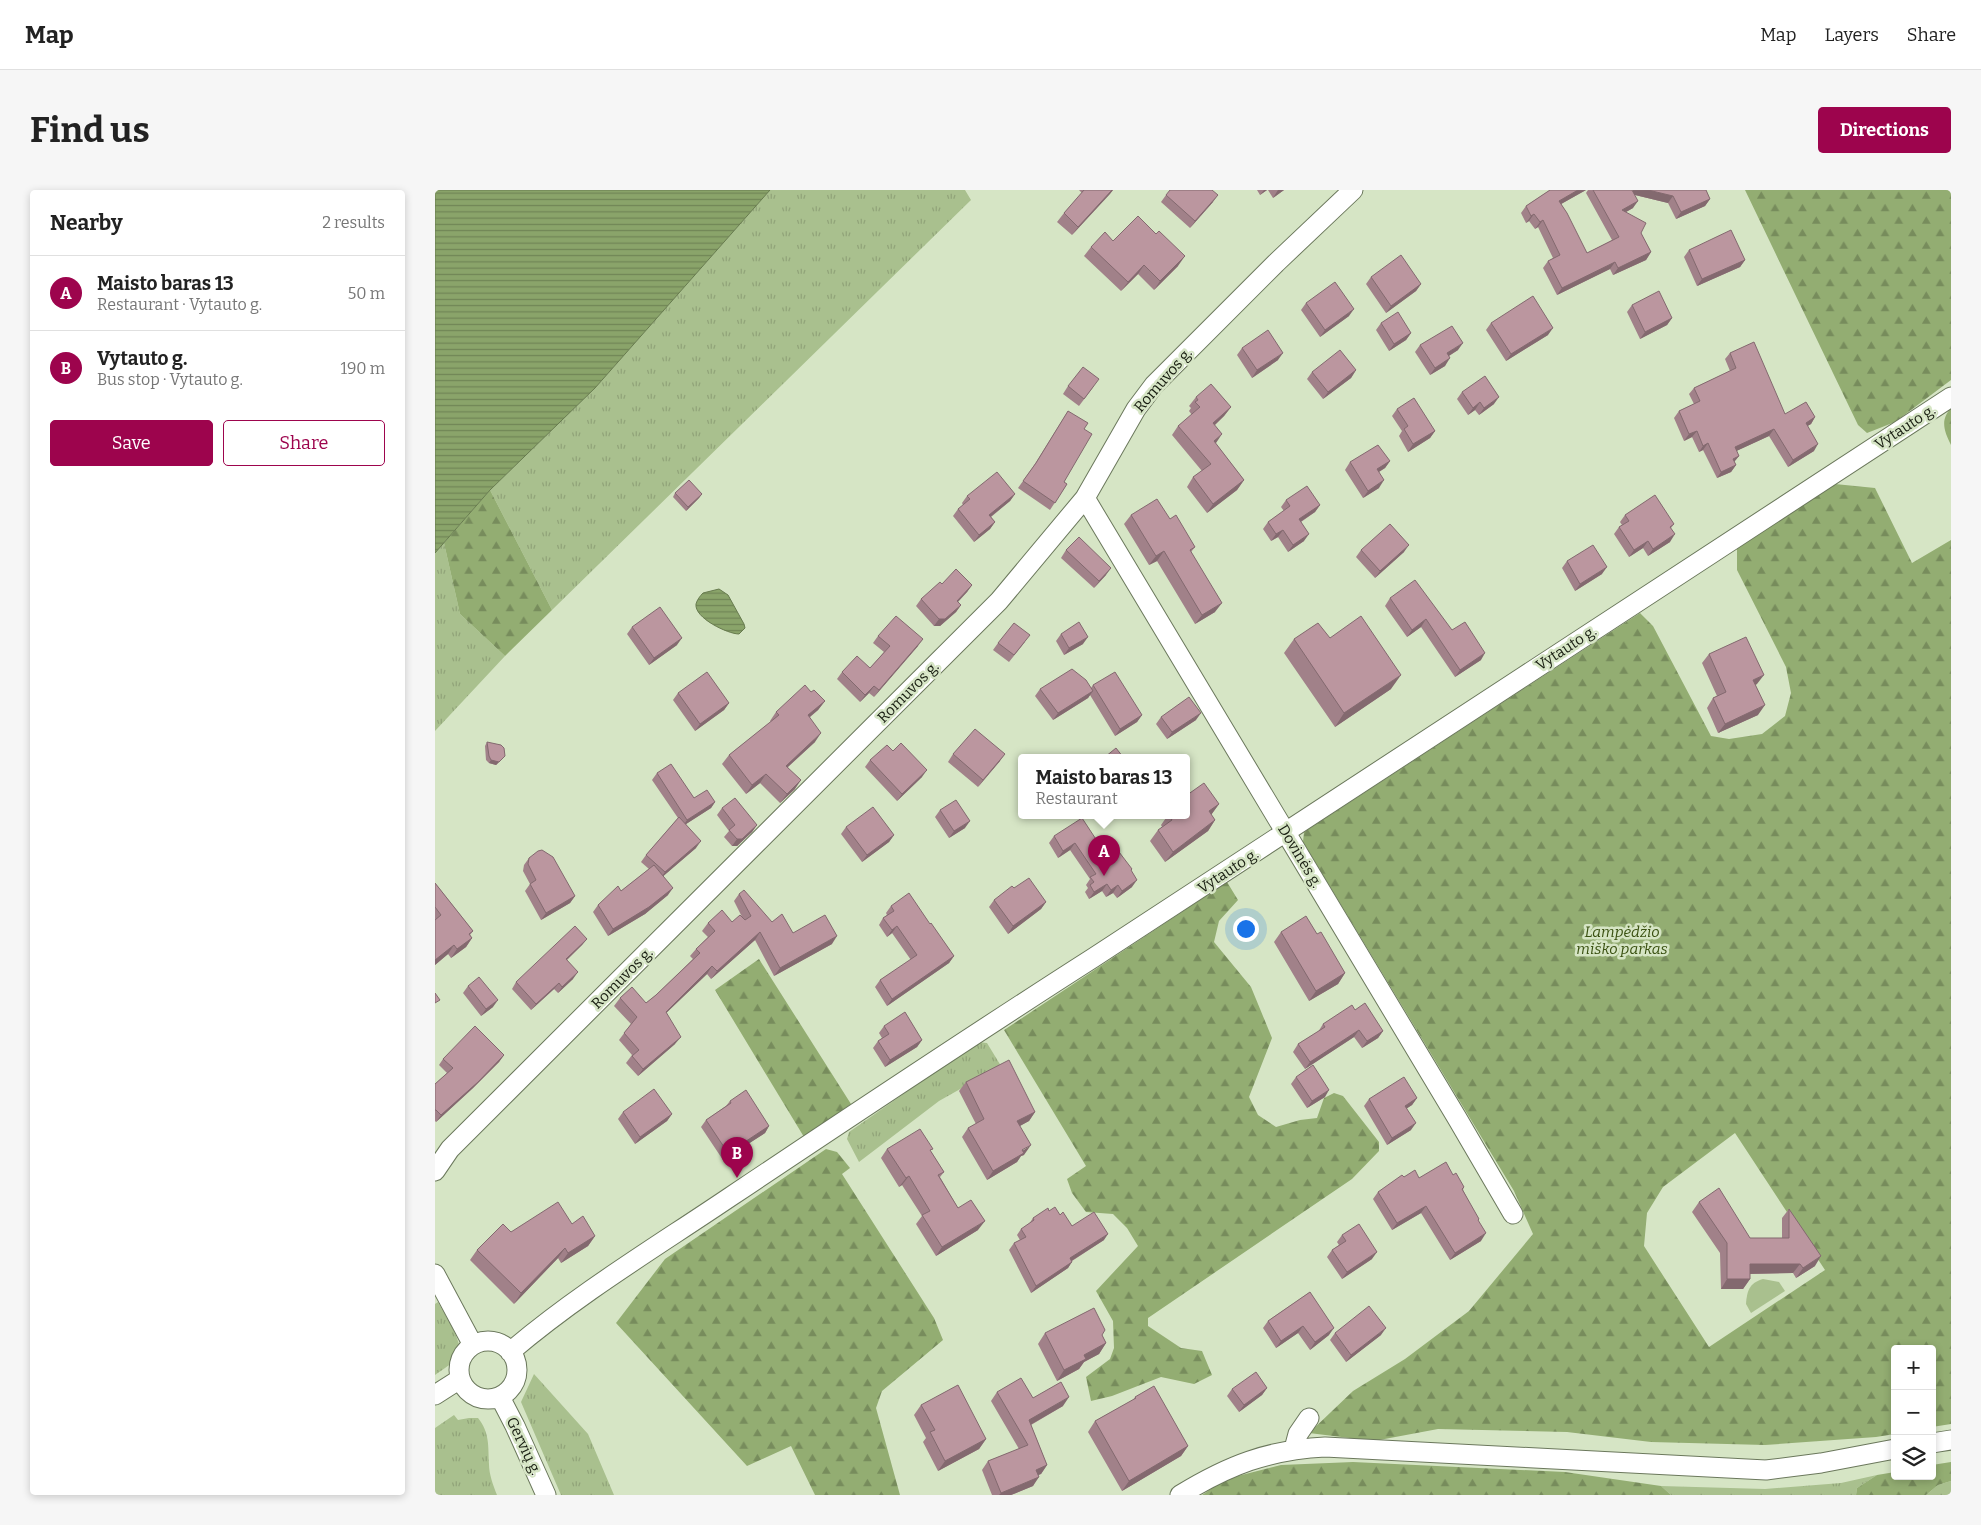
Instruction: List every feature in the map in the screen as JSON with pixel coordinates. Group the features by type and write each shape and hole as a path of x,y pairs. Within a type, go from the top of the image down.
{"street":[{"name":"Romuvos g.","path":"435,1171 450,1149 999,601 1085,498 1136,409 1154,385 1275,263 1353,190"},
{"name":"Vytauto g.","path":"510,1352 537,1329 604,1281 746,1186 991,1024 1446,729 1553,655 1951,397"},
{"name":"Dovinės g.","path":"1085,498 1287,833 1513,1214"},
{"path":"435,1274 473,1345"},
{"path":"493,1342 503,1345 510,1352 515,1361 517,1372 511,1386 500,1397 480,1398 465,1388 460,1379 459,1369 466,1351 473,1345 493,1342"},
{"path":"435,1395 460,1379"},
{"name":"Gervių g.","path":"500,1397 546,1495"},
{"path":"1294,1449 1298,1434 1309,1418"},
{"path":"1936,1442 1951,1440"},
{"path":"1180,1495 1236,1466 1266,1455 1294,1449 1325,1447 1766,1470 1821,1463 1891,1450"}],"green space":[{"path":"770,190 965,190 971,200 552,610 490,490 595,388"},
{"path":"1745,190 1951,190 1951,380 1895,422 1867,433 1858,425"},
{"path":"1951,408 1951,445 1944,421"},
{"name":"Lampėdžio miško parkas","path":"1835,484 1875,488 1912,563 1951,540 1951,1424 1936,1426 1936,1345 1891,1345 1891,1435 1876,1437 1765,1445 1651,1442 1567,1432 1438,1429 1374,1441 1309,1433 1353,1391 1405,1359 1469,1311 1533,1234 1514,1191 1303,842 1304,832 1640,613 1653,626 1711,736 1729,739 1762,734 1785,716 1791,693 1786,667 1737,570 1737,547","holes":["1735,1133 1825,1270 1709,1347 1644,1246 1647,1213 1663,1187"]},
{"path":"490,490 552,610 505,656 460,614 444,543"},
{"path":"444,543 460,614 505,656 435,731 435,553"},
{"path":"1227,882 1238,900 1219,921 1214,942 1251,987 1272,1038 1249,1097 1258,1115 1276,1127 1300,1120 1317,1118 1324,1098 1334,1093 1343,1096 1379,1142 1379,1151 1352,1179 1148,1318 1148,1326 1181,1348 1202,1351 1212,1375 1194,1384 1161,1377 1112,1396 1091,1401 1086,1377 1110,1359 1114,1348 1113,1321 1096,1291 1138,1246 1127,1228 1113,1214 1086,1212 1072,1193 1067,1179 1086,1166 1004,1030"},
{"path":"759,959 851,1104 804,1137 715,990"},
{"path":"978,1042 987,1043 1001,1066 939,1101 859,1162 847,1139 849,1132"},
{"path":"826,1149 837,1152 850,1168 842,1174 934,1318 943,1340 882,1391 876,1408 900,1495 815,1495 791,1446 747,1466 616,1323 665,1259"},
{"path":"1763,1279 1779,1282 1785,1291 1751,1313 1746,1304 1748,1291 1752,1285"},
{"path":"438,1302 456,1335 459,1353 449,1366 435,1375 435,1304"},
{"path":"534,1374 588,1434 614,1495 561,1495 521,1402"},
{"path":"454,1415 458,1420 478,1418 485,1429 488,1440 490,1476 497,1495 435,1495 435,1428"},
{"path":"1353,1462 1565,1472 1661,1486 1671,1495 1202,1495 1226,1479 1281,1465"},
{"path":"1951,1462 1951,1481 1938,1485 1926,1495 1856,1495 1857,1488 1877,1475 1891,1473 1891,1480 1936,1480 1936,1464"},
{"path":"1877,1475 1857,1488 1856,1495 1671,1495 1661,1486 1765,1489 1841,1483"},
{"path":"1951,1481 1951,1495 1926,1495 1938,1485"}],"shaded area":[{"path":"435,190 770,190 595,388 490,490 435,553"},
{"path":"719,589 728,595 744,624 745,628 739,634 727,631 706,620 697,609 696,603 703,593"}],"building":[{"path":"1084,190 1112,190 1078,227 1064,213"},
{"path":"1170,190 1212,190 1218,195 1195,221 1166,195"},
{"path":"1550,190 1578,190 1559,201 1587,253 1619,237 1593,190 1632,190 1638,201 1622,210 1646,223 1641,233 1651,252 1618,268 1615,262 1562,288 1548,261 1560,255 1543,220 1540,222 1534,214 1531,216 1526,206"},
{"path":"1648,190 1706,190 1710,199 1681,212 1673,196"},
{"path":"1138,216 1156,234 1159,231 1185,256 1160,281 1144,265 1128,282 1091,247 1105,232 1113,241"},
{"path":"1731,230 1745,260 1702,279 1689,250"},
{"path":"1401,255 1421,284 1391,306 1371,277"},
{"path":"1335,282 1354,309 1325,330 1306,303"},
{"path":"1659,291 1672,318 1645,332 1632,305"},
{"path":"1533,296 1553,328 1511,354 1491,323"},
{"path":"1398,312 1411,333 1394,344 1381,323"},
{"path":"1452,326 1463,343 1447,353 1450,358 1435,368 1420,345"},
{"path":"1268,330 1283,353 1257,370 1242,348"},
{"path":"1754,342 1785,414 1806,402 1815,417 1806,423 1818,444 1793,460 1774,429 1735,447 1739,456 1733,459 1736,465 1721,472 1708,443 1703,446 1697,431 1689,434 1679,411 1700,401 1694,388 1736,368 1730,353"},
{"path":"1340,350 1356,370 1328,392 1312,372"},
{"path":"1083,367 1099,379 1084,399 1068,386"},
{"path":"1485,376 1499,397 1484,408 1480,402 1473,408 1462,392"},
{"path":"1211,384 1231,407 1213,423 1222,434 1214,441 1244,480 1213,504 1193,477 1211,464 1178,426 1200,407 1195,402 1198,400 1196,397"},
{"path":"1414,398 1435,431 1413,444 1404,429 1408,426 1397,409"},
{"path":"1068,411 1088,423 1084,429 1092,434 1064,482 1067,484 1055,503 1023,481"},
{"path":"1378,445 1390,461 1377,469 1384,480 1368,491 1350,462"},
{"path":"997,472 1015,494 989,515 995,522 979,535 958,509 970,499 967,496"},
{"path":"689,480 702,494 688,507 675,493"},
{"path":"1307,486 1320,505 1299,519 1309,534 1293,545 1283,530 1276,534 1268,522 1290,506 1286,500"},
{"path":"1655,495 1674,524 1670,527 1675,534 1653,549 1648,541 1634,550 1619,527 1629,521 1625,515"},
{"path":"1157,499 1170,519 1176,515 1195,547 1190,550 1222,603 1202,615 1164,551 1156,556 1131,515"},
{"path":"1390,524 1409,545 1380,571 1361,550"},
{"path":"1079,537 1111,568 1099,581 1066,550"},
{"path":"1593,545 1607,567 1580,584 1567,561"},
{"path":"956,569 972,585 957,601 961,605 945,619 939,619 921,599 940,582 942,584"},
{"path":"1415,580 1452,630 1465,622 1485,653 1460,670 1426,619 1412,630 1390,598"},
{"path":"660,607 682,638 654,658 632,627"},
{"path":"896,616 923,639 879,690 874,686 865,695 842,672 857,656 870,668 890,646 878,636"},
{"path":"1361,616 1401,675 1344,713 1294,639 1318,623 1330,638"},
{"path":"1079,622 1088,637 1069,648 1061,634"},
{"path":"1014,623 1030,635 1014,655 998,643"},
{"path":"1746,637 1764,675 1753,680 1765,705 1725,724 1713,698 1726,692 1709,654"},
{"path":"1072,669 1086,680 1093,691 1058,713 1040,689"},
{"path":"707,672 729,703 700,724 678,693"},
{"path":"1115,672 1142,715 1120,729 1093,685"},
{"path":"805,685 811,692 814,690 825,701 808,715 821,733 786,766 801,780 787,794 766,774 752,785 729,755 779,715 776,712"},
{"path":"1189,697 1201,713 1172,732 1161,717"},
{"path":"975,729 1005,754 983,780 953,754"},
{"path":"487,742 501,745 504,748 505,756 499,762 491,760"},
{"path":"901,743 927,770 902,794 870,760 887,745 893,751"},
{"path":"1116,748 1121,754 1109,754"},
{"path":"671,764 694,798 707,790 715,802 687,820 657,773"},
{"path":"1204,783 1219,804 1209,811 1215,820 1173,852 1158,830 1171,819 1190,819 1190,793"},
{"path":"735,798 757,825 742,839 737,839 729,830 735,825 722,808"},
{"path":"956,800 970,821 954,831 940,810"},
{"path":"873,807 894,835 867,855 846,827"},
{"path":"679,817 701,841 665,872 646,855"},
{"path":"1083,819 1105,853 1116,848 1132,869 1137,880 1122,891 1118,885 1111,890 1107,884 1094,892 1090,885 1094,882 1090,877 1096,874 1075,843 1063,851 1054,836"},
{"path":"542,850 553,857 575,896 546,913 530,884 536,880 528,864 529,858"},
{"path":"654,865 673,888 649,907 613,929 598,905 618,886 621,891"},
{"path":"1029,878 1046,902 1013,926 994,900 1012,886 1014,888"},
{"path":"435,883 473,931 469,934 472,938 457,949 454,945 435,960 435,920 441,915 435,907"},
{"path":"744,890 772,922 782,914 793,933 825,915 837,936 780,968 760,932 717,971 712,966 666,1012 681,1037 643,1069 632,1056 639,1050 624,1033 637,1017 620,998 632,987 646,1003 656,995 700,953 696,949 715,931 708,923 722,910 732,922 740,915 745,920 751,916 739,894"},
{"path":"909,893 954,956 892,999 880,980 917,955 897,926 892,930 883,918 894,911 891,906"},
{"path":"1306,916 1317,934 1321,932 1345,973 1316,991 1281,932"},
{"path":"575,926 587,939 566,959 578,972 562,987 559,983 536,1004 516,982"},
{"path":"479,977 498,1000 486,1009 468,986"},
{"path":"435,993 440,1000 435,1003"},
{"path":"1365,1003 1383,1031 1367,1041 1359,1030 1310,1062 1298,1044 1325,1027 1323,1024 1352,1005 1355,1010"},
{"path":"905,1012 922,1040 890,1060 878,1041 889,1034 884,1026"},
{"path":"475,1026 504,1055 478,1082 441,1115 435,1110 435,1084 453,1068 443,1059"},
{"path":"1009,1060 1035,1112 1017,1121 1031,1145 1022,1150 1024,1153 993,1171 968,1128 984,1119 966,1082"},
{"path":"1313,1065 1329,1090 1312,1101 1296,1077"},
{"path":"1404,1077 1417,1098 1405,1106 1416,1123 1392,1138 1369,1099"},
{"path":"654,1089 672,1114 640,1137 623,1112"},
{"path":"746,1090 769,1126 728,1153 706,1120"},
{"path":"920,1129 933,1149 930,1150 944,1172 938,1175 958,1208 971,1200 985,1221 942,1247 922,1215 930,1211 909,1176 906,1178 887,1149"},
{"path":"1446,1162 1453,1175 1456,1173 1464,1187 1462,1189 1486,1233 1455,1253 1426,1206 1397,1223 1378,1192 1402,1175 1404,1177 1415,1170 1419,1178"},
{"path":"1719,1188 1750,1238 1789,1238 1789,1209 1821,1256 1803,1268 1800,1264 1750,1264 1750,1279 1727,1279 1727,1243 1699,1202"},
{"path":"558,1202 572,1224 583,1216 595,1236 568,1253 565,1248 521,1293 477,1250 503,1224 511,1232"},
{"path":"1055,1207 1060,1215 1063,1212 1072,1226 1094,1212 1108,1234 1070,1258 1072,1262 1036,1286 1014,1243 1026,1237 1021,1229 1034,1220 1033,1218 1048,1208 1049,1211"},
{"path":"1359,1224 1377,1252 1347,1272 1332,1250 1346,1241 1342,1235"},
{"path":"1310,1292 1334,1328 1315,1342 1303,1326 1281,1341 1268,1321"},
{"path":"1369,1306 1386,1328 1351,1355 1335,1333"},
{"path":"1094,1308 1105,1330 1102,1335 1106,1343 1084,1355 1086,1359 1064,1370 1045,1333"},
{"path":"1256,1372 1267,1388 1244,1405 1232,1389"},
{"path":"1021,1378 1033,1398 1061,1382 1069,1397 1029,1420 1047,1465 1036,1470 1039,1477 1001,1493 988,1461 1028,1445 997,1392"},
{"path":"958,1385 986,1439 945,1461 930,1432 935,1430 921,1405"},
{"path":"1154,1386 1188,1446 1129,1481 1095,1421"}],"place":[{"name":"Maisto baras 13","path":"1104,876"},
{"name":"Vytauto g.","path":"737,1178"}]}
